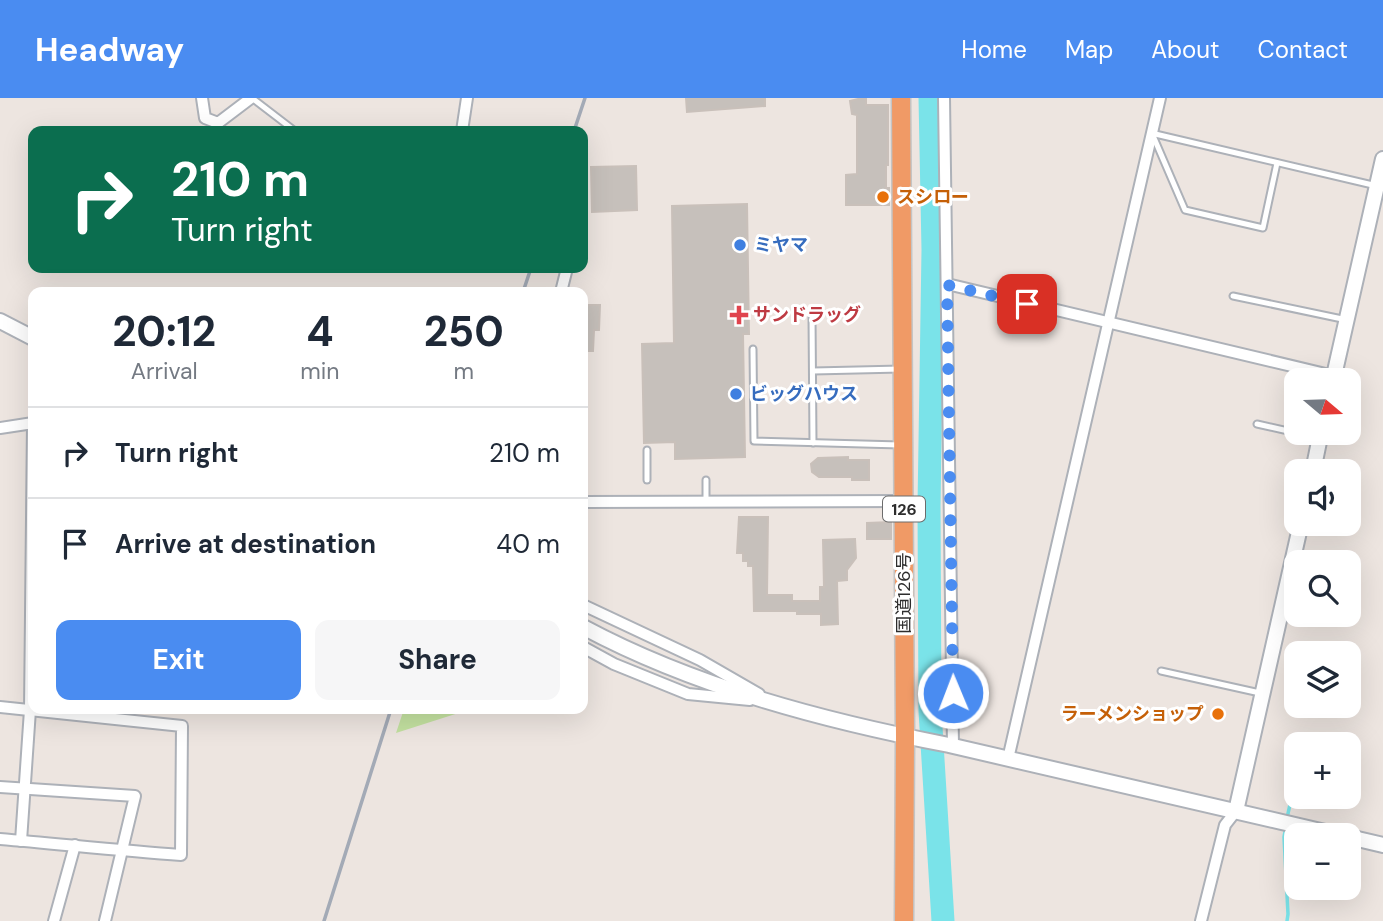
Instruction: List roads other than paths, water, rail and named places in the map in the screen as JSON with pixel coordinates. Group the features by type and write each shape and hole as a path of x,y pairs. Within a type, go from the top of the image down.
{"highway":[{"name":"国道126号","path":"901,98 895,226 896,314 903,369 904,921"}],"street":[{"path":"202,98 205,118 218,123 251,98"},
{"path":"463,126 467,98"},
{"path":"944,98 951,745"},
{"path":"1008,760 1160,98"},
{"path":"1335,368 1383,159"},
{"path":"947,285 1292,368"},
{"path":"0,320 28,335"},
{"path":"0,428 28,424"},
{"path":"588,502 904,502"},
{"path":"1201,921 1224,825 1236,811 1298,536"},
{"path":"588,606 700,660 773,703"},
{"path":"588,630 610,642 695,677 773,703 905,736 1287,823"},
{"path":"588,650 614,664 688,694 773,703"},
{"path":"0,707 28,710"},
{"path":"21,841 30,714"},
{"path":"0,839 181,855 182,726 68,714"},
{"path":"0,787 135,796 106,921"},
{"path":"1361,840 1383,845"},
{"path":"54,921 75,845"}],"lane":[{"path":"251,98 288,126"},
{"path":"1152,134 1185,210 1262,228 1277,163"},
{"path":"1152,134 1377,186"},
{"path":"1233,296 1347,320"},
{"path":"812,315 813,443"},
{"path":"753,349 754,441 903,445"},
{"path":"813,371 903,369"},
{"path":"1257,424 1284,429"},
{"path":"647,450 647,480"},
{"path":"706,480 706,502"},
{"path":"1161,671 1262,694"}],"waterway":[{"path":"930,98 933,250 929,506 930,711 943,921"},
{"path":"1287,818 1289,809"},
{"path":"1287,900 1287,921"}],"railway":[{"path":"576,126 585,98"},
{"path":"525,287 529,273"},
{"path":"324,921 389,714"}],"place":[{"name":"スシロー","path":"883,197"},
{"name":"ミヤマ","path":"740,245"},
{"name":"サンドラッグ","path":"739,315"},
{"name":"ビッグハウス","path":"736,394"},
{"name":"ラーメンショップ","path":"1218,714"}]}
